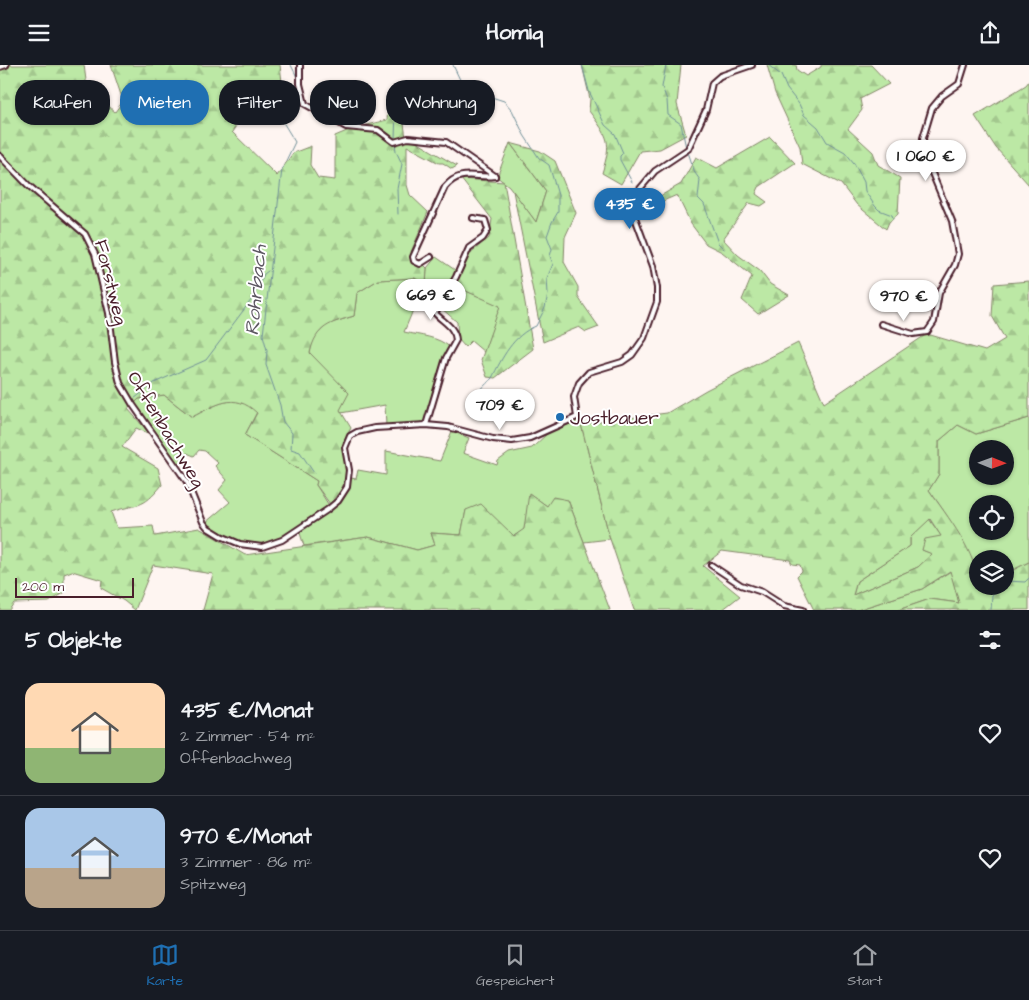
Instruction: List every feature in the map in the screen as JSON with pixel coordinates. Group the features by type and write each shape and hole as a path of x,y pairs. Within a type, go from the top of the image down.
{"street":[{"path":"0,67 6,65"},
{"path":"300,65 298,74 302,97 308,107 347,127 378,130 394,142 408,138 446,142 495,175 492,177 464,176 452,180 445,187 413,257 414,261 420,263 431,257"},
{"name":"Offenbachweg","path":"115,362 120,383 132,405 187,482 205,525 220,535 254,547 262,547 282,539 338,501 344,494 348,480 350,470 345,448 352,434 375,428 426,425 448,427 492,439 512,441 530,438 577,417 574,397 579,383 589,372 622,362 632,355 644,337 657,302 657,287 653,266 631,206 633,197 655,171 688,149 706,110 712,83 720,76 752,65"},
{"path":"881,324 913,334 927,332 934,322 939,293 957,261 958,244 952,221 924,154 923,138 932,108 942,96 959,84 965,65"},
{"name":"Forstweg","path":"0,156 28,185 86,234 95,254 107,305 115,362"},
{"path":"426,425 446,358 456,340 452,328 436,313 436,309 447,295 469,248 483,238 488,230 485,220 473,218"},
{"path":"711,565 741,585 762,592 784,606 802,610"}],"green space":[{"path":"9,65 84,65 86,80 15,80 15,125 110,125 110,108 115,112 120,105 120,125 209,125 209,80 120,80 120,92 111,65 280,65 282,80 219,80 219,125 237,125 232,132 277,176 293,153 311,146 310,165 318,178 335,180 335,136 354,128 376,125 376,123 386,120 386,125 404,125 406,138 457,166 452,169 407,146 407,185 410,195 428,212 411,252 427,268 426,286 415,278 378,280 357,293 354,316 325,327 320,331 313,344 310,353 349,393 340,410 351,428 343,443 346,477 341,490 330,504 316,485 317,481 245,435 257,413 249,406 233,401 225,402 192,417 164,395 139,399 128,409 150,434 136,428 122,447 158,468 162,485 144,502 111,512 117,528 153,526 155,536 199,528 245,555 368,537 417,550 435,545 431,533 461,535 466,510 481,504 514,536 524,529 529,493 547,506 553,497 568,500 610,610 203,610 213,574 153,565 135,610 124,601 101,588 102,580 72,571 64,574 64,593 49,602 14,603 9,610 0,610 0,67"},
{"path":"582,65 681,65 677,104 686,135 660,149 640,151 621,184 602,173 607,154 607,140 589,111 590,99"},
{"path":"767,65 796,65 797,70 806,76 821,67 821,65 871,65 889,84 860,99 862,110 848,129 873,152 878,165 900,178 898,214 889,222 886,229 857,205 841,184 802,164 800,147 775,93"},
{"path":"1029,81 1029,185 996,148 975,116 1026,85"},
{"path":"770,137 795,163 759,187 756,194 767,202 761,206 749,203 723,239 738,255 760,271 770,284 789,295 758,314 742,300 752,276 722,252 706,244 691,224 677,195 654,205 640,216 638,210 681,184 696,157 717,168"},
{"path":"510,143 546,191 536,222 509,186 497,177"},
{"path":"510,143 540,151 555,161 576,213 565,237 564,262 578,287 578,297 599,327 586,332 579,327 543,342 513,191 536,222 546,191"},
{"path":"461,179 504,182 533,349 495,378 487,377 481,360 500,306 455,284 470,253 489,238 492,219"},
{"path":"436,257 458,272 449,289 438,285 427,305 416,303 404,332 434,339 451,348 443,364 424,422 386,426 385,405 341,413 310,353 313,338 328,324 354,316 357,293 378,280 415,278 426,286 427,268"},
{"path":"1029,281 1029,418 976,434 958,425 939,441 939,474 929,490 952,523 969,552 969,595 1014,595 1014,570 1029,562 1029,610 898,610 930,599 959,603 950,571 922,589 857,610 814,610 797,576 802,571 800,565 792,564 790,560 722,551 703,566 740,596 722,610 634,610 610,539 581,424 667,413 706,390 798,343 824,403 927,334 985,351 1005,339 992,316 994,284","holes":["930,519 941,536 925,539 922,550 932,554 918,567 853,595 857,581 910,546 910,538"]},
{"path":"455,284 466,291 501,305 484,352 471,341 465,347 458,339 457,322 440,307"},
{"path":"164,395 192,417 225,402 241,402 249,406 257,412 245,435 317,481 316,485 330,507 284,536 270,542 256,544 241,542 224,535 205,523 230,502 219,490 227,480 215,466 218,463 205,451 199,450 194,456 187,453 177,465 133,405 139,399"},
{"path":"1029,418 1029,562 1014,570 1014,550 969,550 969,555 929,490 939,474 939,441 958,425 976,434"},
{"path":"576,420 581,424 610,539 584,542 568,500 547,506 530,494 524,530 514,536 466,510 461,535 431,533 435,545 417,550 368,537 304,546 299,530 324,515 338,503 351,478 356,479 358,470 386,475 386,451 440,461 452,431 469,438 463,453 497,465 498,461 509,453 532,448 550,431"},
{"path":"929,519 942,537 922,550 933,554 918,567 853,595 857,581 910,546 910,538"},
{"path":"951,571 959,603 930,599 898,610 857,610 922,589"}],"waterway":[{"name":"Rohrbach","path":"291,65 297,80"},
{"path":"453,65 462,84 479,93 504,101 512,110 524,135 539,158 549,165 558,195 558,212 547,236 552,249 550,256 553,264 547,278 548,294 545,308 536,326 515,341 504,355 492,378 481,390"},
{"path":"582,65 589,91 605,125 615,134 623,153 620,156 620,160 632,182"},
{"path":"666,65 662,87 667,100 668,115 681,124 686,148"},
{"path":"768,65 781,75 787,89 799,104 804,115 818,127 827,142 845,152 854,163 864,182 865,191 875,206 879,210 892,215 893,218"},
{"name":"Rohrbach","path":"285,125 295,142 282,169 263,335 267,350 266,365 280,405 283,422 292,433 291,449 300,452 314,473"},
{"path":"395,125 395,139"},
{"path":"395,143 396,151 402,164 397,189 398,214"},
{"path":"688,152 695,173 700,180 698,198 704,204 718,243 724,249"},
{"path":"134,399 154,383 206,360 252,299 264,274 268,271"},
{"path":"1014,581 1025,582 1029,578"},
{"path":"991,610 992,595"}],"place":[{"name":"Jostbauer","path":"560,417"}]}
